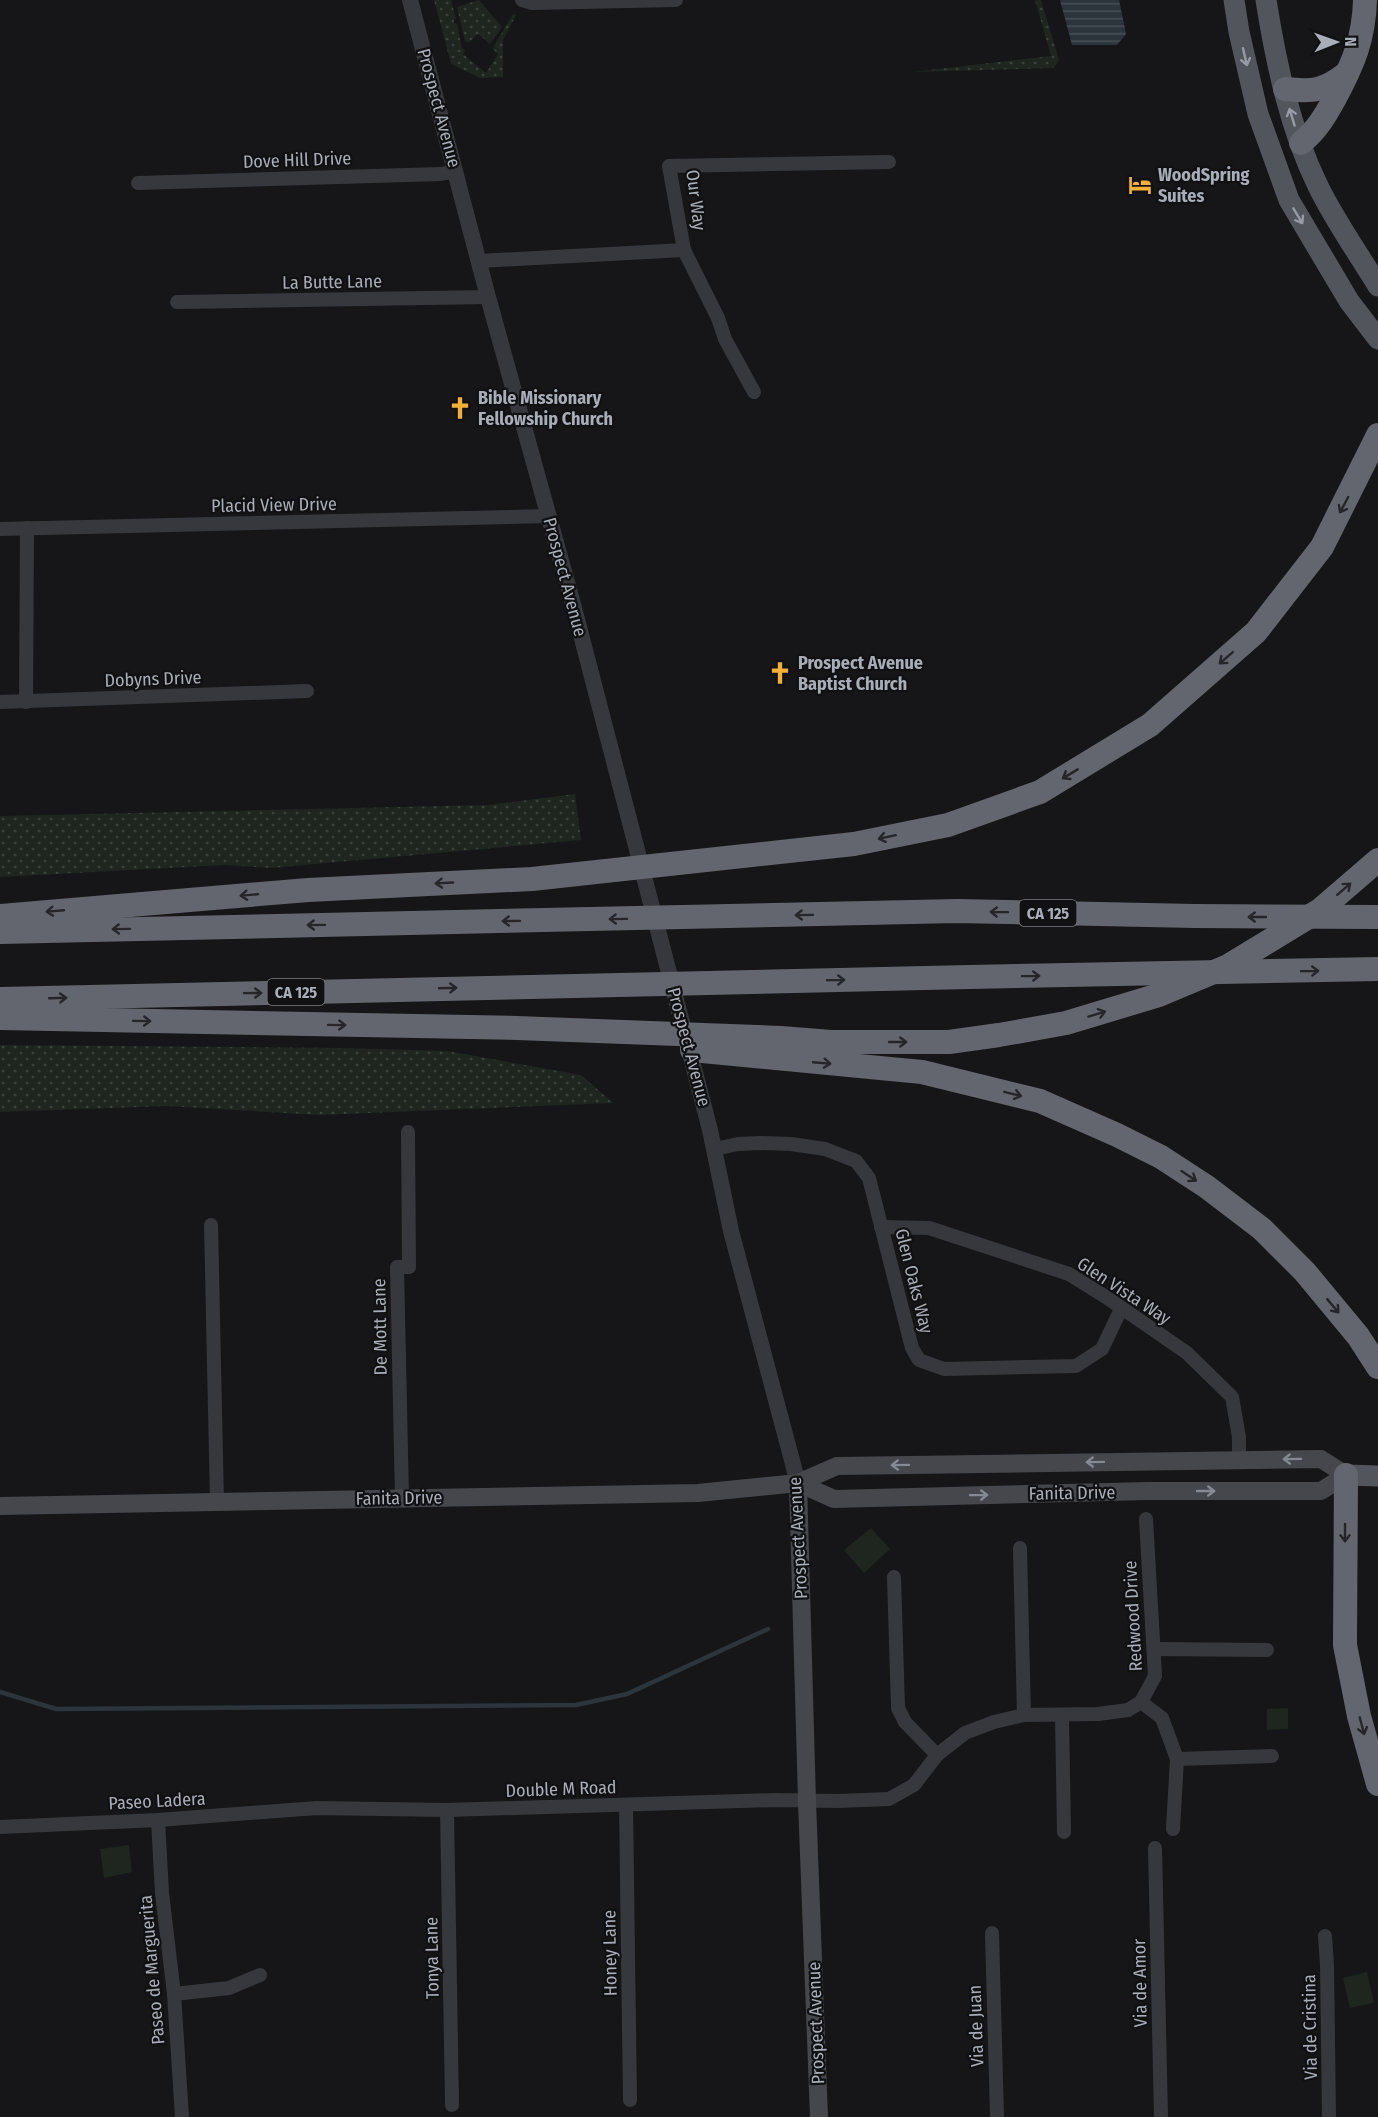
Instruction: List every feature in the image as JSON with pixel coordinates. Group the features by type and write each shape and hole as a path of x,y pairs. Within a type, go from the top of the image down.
{"highway":[{"path":"1302,143 1314,133 1349,72 1360,41 1365,0"},
{"path":"1285,89 1318,91 1349,72"},
{"path":"0,916 308,890 532,879 854,844 948,825 1040,792 1150,725 1256,632 1322,547 1374,444"},
{"path":"604,1037 949,1042 1066,1023 1159,995 1228,966 1320,910 1378,860"},
{"name":"CA 125","path":"0,932 957,912 1183,916 1371,916"},
{"name":"CA 125","path":"0,999 1378,969"},
{"path":"0,1018 517,1028 763,1057 922,1072 1040,1101 1161,1157 1207,1187 1262,1229 1305,1272 1358,1336 1378,1367"},
{"path":"1346,1475 1346,1646 1359,1716 1378,1784"}],"main road":[{"path":"1234,0 1258,114 1289,200 1349,301 1378,339"},
{"path":"1266,0 1294,125 1318,187 1378,285"},
{"path":"1275,162 1302,143"},
{"name":"Fanita Drive","path":"0,1506 698,1493 798,1483 837,1466 1321,1459 1346,1475 1321,1491 1148,1491 834,1499 798,1483"},
{"path":"1346,1475 1378,1476"},
{"name":"Prospect Avenue","path":"798,1483 819,2117"}],"street":[{"name":"Prospect Avenue","path":"410,0 715,1149 731,1232 798,1483"},
{"path":"522,0 532,3 676,0"},
{"name":"Our Way","path":"479,261 684,250 669,166 889,162"},
{"name":"Dove Hill Drive","path":"138,183 441,174 456,171"},
{"path":"684,250 718,318 725,339 754,392"},
{"name":"La Butte Lane","path":"177,302 488,297"},
{"name":"Placid View Drive","path":"0,529 548,516"},
{"path":"26,702 27,528"},
{"name":"Dobyns Drive","path":"0,702 307,691"},
{"name":"De Mott Lane","path":"402,1498 397,1267 409,1267 408,1132"},
{"name":"Glen Oaks Way","path":"715,1149 738,1144 790,1144 825,1149 856,1161 868,1178 912,1348 919,1360 944,1369 1076,1366 1102,1349 1122,1309"},
{"path":"211,1225 217,1502"},
{"name":"Glen Vista Way","path":"881,1227 929,1228 1069,1274 1187,1353 1233,1397 1239,1437 1239,1461"},
{"name":"Redwood Drive","path":"1141,1702 1155,1676 1146,1519"},
{"path":"1020,1548 1024,1715"},
{"path":"894,1577 898,1708 905,1722 937,1755"},
{"path":"1154,1649 1267,1650"},
{"path":"807,1801 889,1798 914,1785 937,1755 965,1733 994,1722 1024,1715 1062,1716 1128,1710 1141,1702 1162,1718 1178,1759 1173,1830"},
{"path":"1062,1716 1064,1832"},
{"path":"1178,1759 1272,1756"},
{"name":"Double M Road","path":"317,1809 447,1810 807,1801"},
{"name":"Honey Lane","path":"626,1805 630,2100"},
{"name":"Paseo Ladera","path":"0,1827 158,1820 317,1809"},
{"name":"Tonya Lane","path":"447,1810 452,2105"},
{"name":"Paseo de Marguerita","path":"158,1820 162,1893 174,1994 182,2117"},
{"name":"Via de Amor","path":"1155,1848 1161,2117"},
{"name":"Via de Juan","path":"992,1933 996,2117"},
{"name":"Via de Cristina","path":"1324,1936 1327,1965 1329,2117"},
{"path":"174,1994 229,1988 260,1975"}],"shaded area":[{"path":"434,0 451,0 456,19 454,23 457,24 462,48 465,51 463,54 486,73 498,54 493,49 494,46 513,14 516,15 503,40 503,77 480,78 451,64"},
{"path":"479,0 502,27 490,44 478,34 468,43 465,41 457,7"},
{"path":"1035,0 1041,0 1059,60 1054,68 913,72 1051,56"},
{"path":"1060,0 1119,0 1126,34 1117,45 1072,45"},
{"path":"575,794 581,840 271,868 225,865 0,877 0,816 488,805"},
{"path":"0,1045 447,1051 581,1075 613,1103 319,1115 167,1106 0,1112"},
{"path":"871,1528 890,1549 864,1573 844,1550"},
{"path":"1288,1708 1288,1729 1267,1730 1267,1709"},
{"path":"129,1845 132,1872 104,1878 100,1849"},
{"path":"1367,1972 1374,2003 1350,2008 1343,1978"}],"waterway":[{"path":"0,1692 56,1709 576,1705 627,1694 768,1629"}],"place":[{"name":"WoodSpring Suites","path":"1140,185"},
{"name":"Bible Missionary Fellowship Church","path":"460,408"},
{"name":"Prospect Avenue Baptist Church","path":"780,673"}]}
